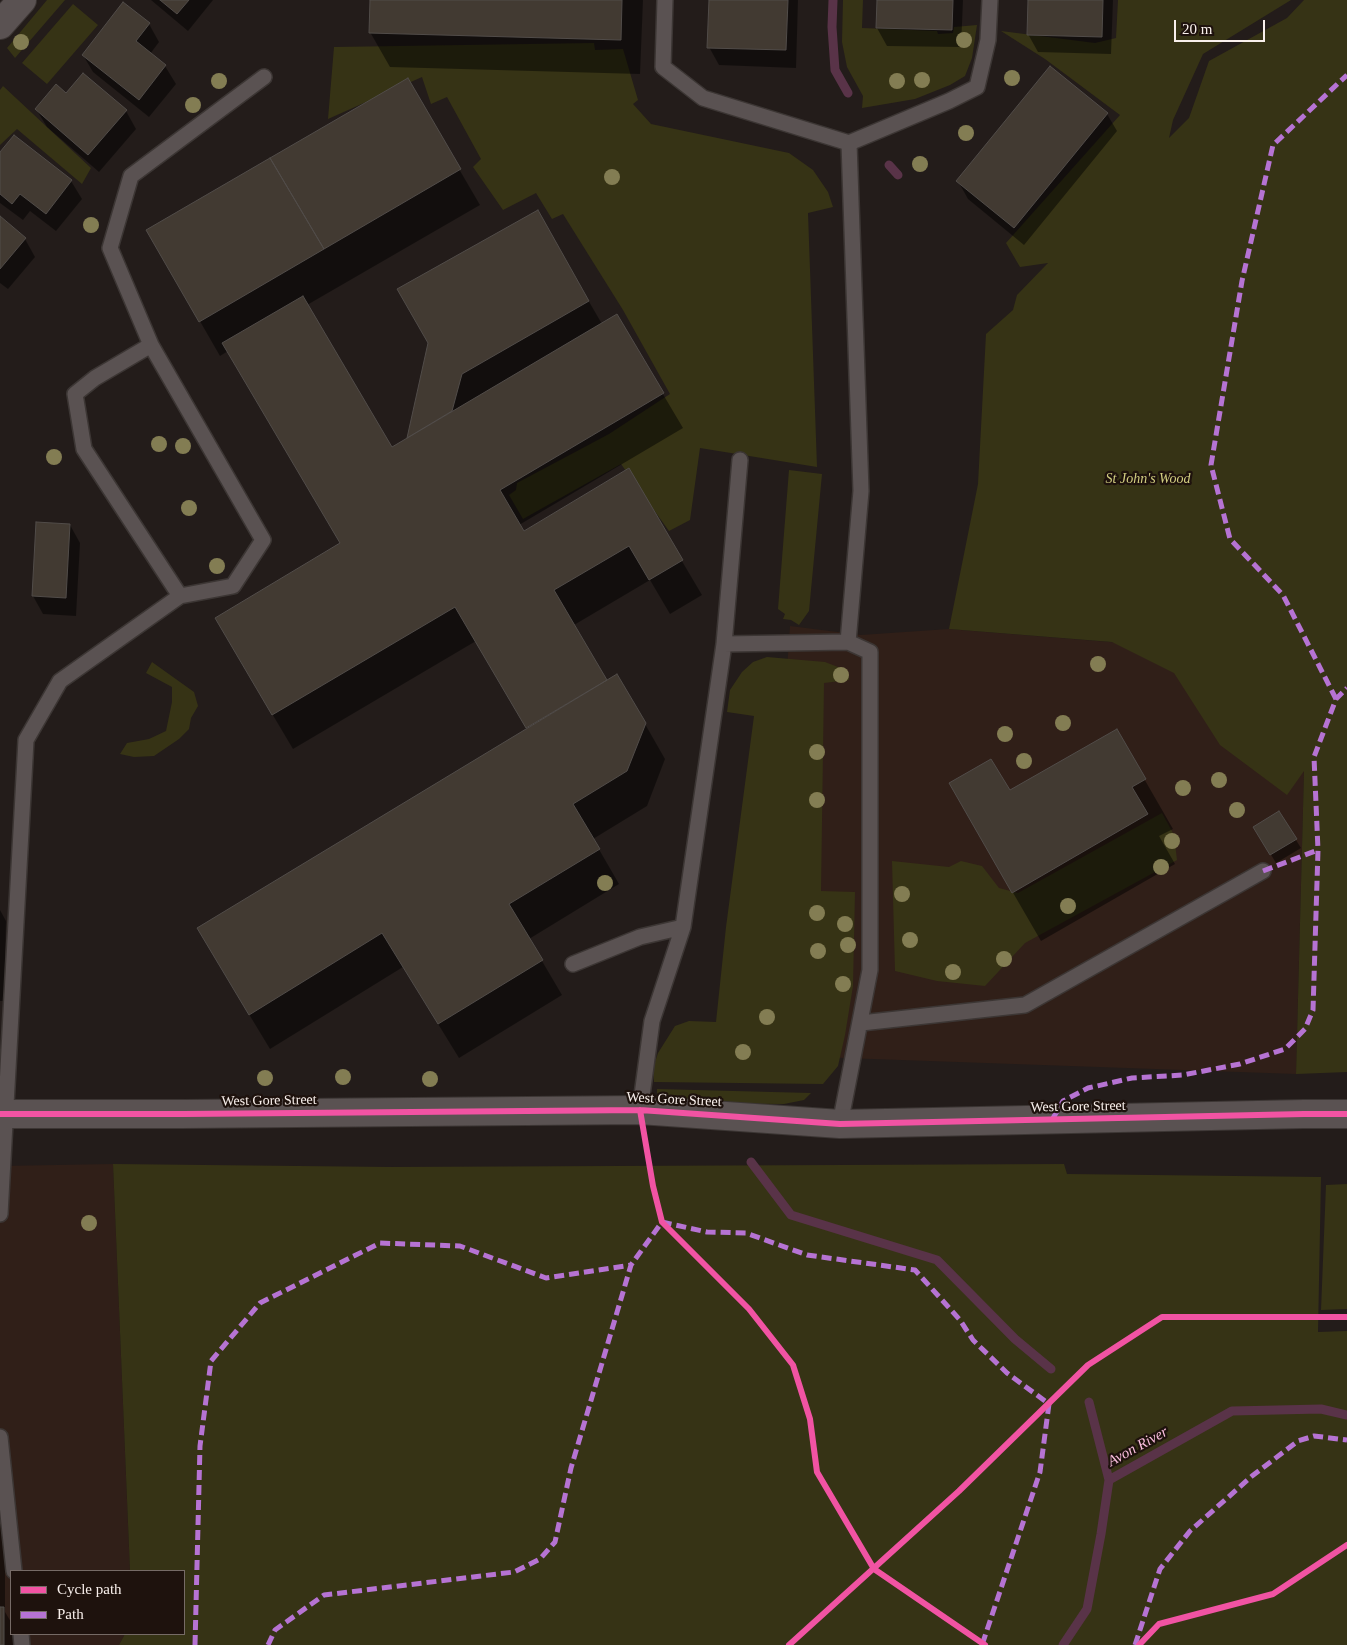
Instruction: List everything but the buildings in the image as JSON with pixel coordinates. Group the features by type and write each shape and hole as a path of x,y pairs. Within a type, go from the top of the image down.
{"street":[{"path":"0,25 22,0"},
{"name":"West Gore Street","path":"2,1114 640,1110 840,1124 1347,1114"}],"lane":[{"path":"665,0 663,67 703,98 848,143 949,101 977,87 988,40 990,0"},
{"path":"0,1214 2,1114 26,740 60,681 180,596 232,586 263,540 151,345 110,248 131,176 264,77"},
{"path":"848,143 861,491 848,642"},
{"path":"151,345 96,378 75,394 84,449 180,596"},
{"path":"640,1110 652,1021 684,926 724,644 740,460"},
{"path":"724,644 848,642 870,652 870,970 840,1124"},
{"path":"861,1023 1025,1005 1263,871"},
{"path":"573,964 640,937 684,926"},
{"path":"0,1437 14,1570"}],"shaded area":[{"path":"790,626 861,635 949,629 1307,658 1296,1074 760,1055"},
{"path":"113,1164 130,1570 10,1570 10,1635 124,1635 119,1645 0,1645 0,1166"}],"green space":[{"path":"47,0 65,0 15,58 7,48"},
{"path":"843,0 863,0 862,28 937,31 938,34 953,33 954,27 977,25 972,58 965,76 950,85 915,99 862,108 863,96 847,67 842,42"},
{"name":"St John's Wood","path":"1118,0 1291,0 1203,54 1173,120 1169,138 1189,118 1209,61 1287,18 1304,0 1347,0 1347,1072 1296,1074 1304,771 1287,795 1220,745 1174,673 1112,642 949,629 978,484 986,334 1013,310 1017,295 1048,263 1020,267 1006,243 1120,115 1045,59 1001,31 1095,43 1116,38"},
{"path":"73,4 98,25 47,84 22,63"},
{"path":"594,43 595,50 623,49 638,100 633,104 651,124 789,153 813,170 828,192 833,207 808,213 817,467 700,448 690,520 669,531 621,464 523,519 509,495 516,490 517,483 609,434 670,394 623,310 563,214 552,219 536,193 503,210 473,167 481,159 447,97 431,104 422,77 328,119 334,47"},
{"path":"3,86 91,168 82,184 17,129 0,145 0,90"},
{"path":"789,470 822,474 809,611 799,625 791,620 783,619 785,614 778,609"},
{"path":"767,657 825,662 838,667 848,675 849,680 824,683 821,891 855,892 853,986 838,1066 823,1084 654,1082 653,1068 658,1053 675,1026 689,1021 716,1022 726,927 754,716 727,712 730,690 742,672 753,662"},
{"path":"152,662 194,692 198,706 191,718 189,729 179,739 154,756 134,757 120,754 127,743 149,739 166,731 172,702 172,687 146,673"},
{"path":"1162,813 1174,835 1177,860 1025,943 985,986 937,981 895,971 892,861 949,867 961,861 982,866 999,888 1018,893"},
{"path":"657,1089 811,1093 804,1100 784,1104 671,1103 662,1099 657,1093"},
{"path":"113,1164 390,1167 1064,1164 1067,1174 1321,1177 1318,1332 1347,1331 1347,1645 119,1645 124,1635 185,1635 185,1570 130,1570"},
{"path":"1347,1184 1347,1309 1321,1310 1326,1185"}],"waterway":[{"path":"833,0 832,27 835,70 848,93"},
{"path":"889,165 898,175"},
{"path":"751,1162 791,1215 937,1260 1015,1339 1051,1369"},
{"name":"Avon River","path":"1063,1645 1087,1609 1109,1480 1089,1402"},
{"name":"Avon River","path":"1109,1480 1232,1411 1321,1409 1347,1415"}],"marked path":[{"path":"1336,699 1283,595 1230,539 1211,465 1242,281 1273,145 1347,75"},
{"path":"1052,1120 1063,1101 1088,1088 1132,1078 1183,1075 1240,1064 1285,1049 1305,1029 1313,1010 1318,850 1314,757 1336,699 1347,688"},
{"path":"1263,871 1318,850"},
{"path":"268,1645 275,1630 324,1595 514,1572 540,1559 555,1542 571,1468 631,1265 662,1222 707,1232 746,1233 807,1255 915,1270 960,1320 973,1340 1007,1373 1049,1404 1040,1472 982,1645"},
{"path":"195,1645 200,1446 211,1361 260,1303 380,1243 460,1246 546,1278 631,1265"},
{"path":"1135,1645 1160,1569 1190,1531 1252,1476 1298,1441 1314,1436 1347,1440"}],"cycle path":[{"path":"640,1110 653,1186 662,1222 749,1309 793,1365 810,1419 817,1472 874,1569 985,1645"},
{"path":"0,1114 640,1110 840,1124 1347,1114"},
{"path":"789,1645 959,1491 1088,1365 1162,1317 1347,1317"},
{"path":"1139,1645 1159,1624 1273,1594 1347,1545"}]}
